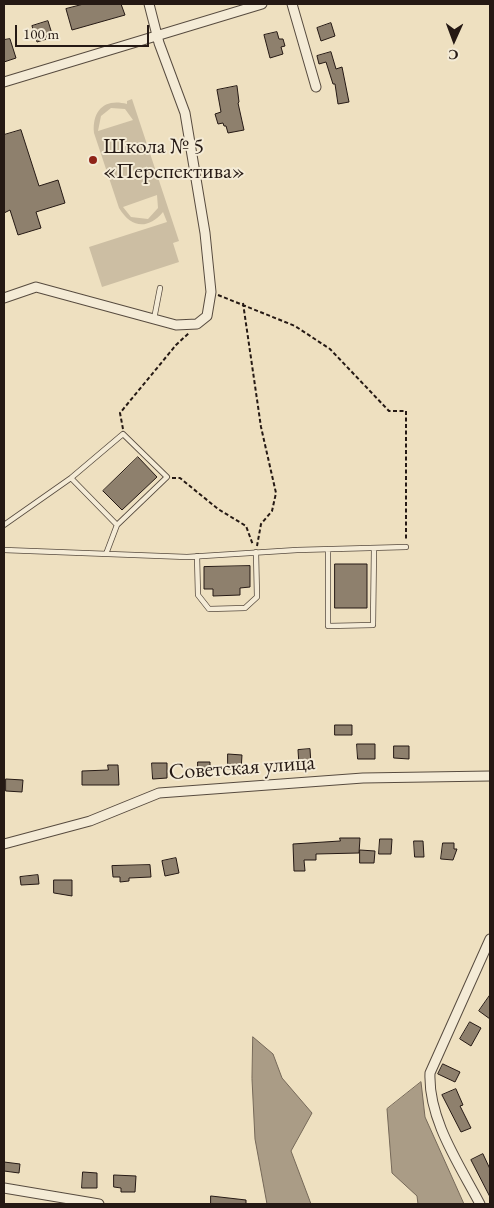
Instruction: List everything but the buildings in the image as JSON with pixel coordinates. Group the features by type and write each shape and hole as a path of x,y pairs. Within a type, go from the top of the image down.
{"street":[{"path":"4,298 36,287 176,325 197,324 207,316 211,292 205,233 185,113 159,43 149,4"},
{"path":"4,82 262,4"},
{"path":"292,4 316,87"},
{"name":"Советская улица","path":"4,844 90,821 159,793 363,778 490,776"},
{"path":"480,1204 451,1148 429,1092 430,1073 490,939"},
{"path":"4,1188 99,1204"}],"lane":[{"path":"154,319 160,288"},
{"path":"4,525 71,478 123,434 167,477 117,525 106,554"},
{"path":"71,478 117,525"},
{"path":"4,550 197,556 406,547"},
{"path":"328,549 328,626 373,625 374,548"},
{"path":"197,556 198,595 210,609 245,608 257,597 256,552"}],"path":[{"path":"211,292 243,303 295,326 330,349 389,410 406,411 406,547"},
{"path":"243,303 261,427 276,493 272,511 261,524 256,552"},
{"path":"123,434 120,413 176,345 197,324"},
{"path":"167,477 180,478 218,510 246,526 256,552"}],"shaded area":[{"path":"132,99 179,241 173,243 179,262 102,287 89,247 167,222 163,212 146,224 134,223 124,215 119,208 94,133 95,118 106,104 127,104 127,101","holes":["111,108 125,109 133,120 98,131 101,116","157,195 158,208 148,219 131,217 123,207"]},
{"path":"253,1037 273,1054 282,1078 312,1113 291,1151 311,1204 267,1204 255,1139 252,1079"},
{"path":"421,1082 425,1117 464,1204 418,1204 417,1196 392,1173 387,1109"}],"place":[{"name":"Школа № 5 «Перспектива»","path":"93,160"}]}
